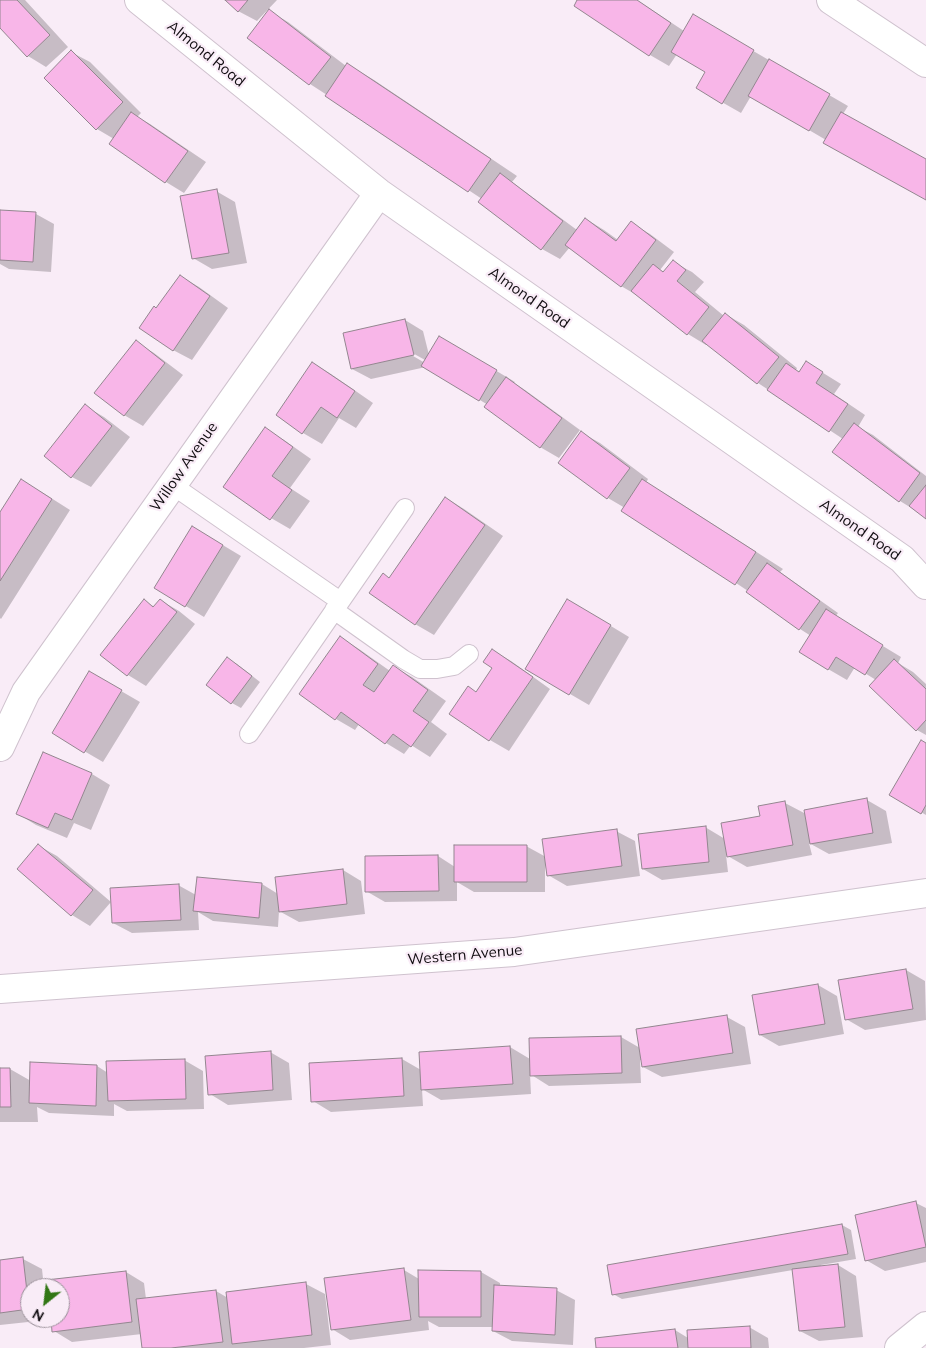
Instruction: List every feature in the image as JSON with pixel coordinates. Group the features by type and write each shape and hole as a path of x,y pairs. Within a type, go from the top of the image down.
{"street":[{"name":"Almond Road","path":"139,0 379,193 902,560 926,585"},
{"path":"830,0 926,63"},
{"name":"Willow Avenue","path":"0,747 26,692 379,193"},
{"name":"Western Avenue","path":"0,989 514,952 926,893"},
{"path":"899,1348 926,1326"}],"lane":[{"path":"172,484 337,606 403,659 420,669 454,666 469,654"},
{"path":"248,734 405,508"}],"building":[{"path":"0,0 17,0 50,35 27,57 0,28"},
{"path":"225,0 248,0 238,12"},
{"path":"577,0 637,0 671,23 649,56 574,6"},
{"path":"269,9 331,57 309,85 247,38"},
{"path":"693,14 754,50 722,104 696,88 705,72 671,52"},
{"path":"71,50 123,102 96,130 44,78"},
{"path":"769,59 830,94 809,131 748,96"},
{"path":"347,63 491,159 468,192 325,96"},
{"path":"131,112 188,151 165,183 109,144"},
{"path":"841,112 926,159 926,200 823,143"},
{"path":"500,173 563,221 541,250 478,202"},
{"path":"217,189 229,253 192,259 180,196"},
{"path":"0,210 36,212 33,262 0,260"},
{"path":"585,218 616,241 631,221 656,240 621,287 565,245"},
{"path":"673,260 686,270 677,281 709,307 687,335 631,291 653,264 663,272"},
{"path":"180,275 210,296 173,351 139,328 154,306 156,308"},
{"path":"725,313 779,357 757,384 702,341"},
{"path":"405,319 414,355 351,369 343,333"},
{"path":"439,336 497,370 479,401 421,366"},
{"path":"136,340 165,363 124,416 94,393"},
{"path":"806,361 823,372 816,383 848,404 829,432 767,390 786,363 799,372"},
{"path":"312,362 355,391 337,418 321,407 302,434 276,415"},
{"path":"506,377 562,418 540,448 484,407"},
{"path":"85,404 112,426 71,478 44,456"},
{"path":"854,423 920,473 899,502 832,452"},
{"path":"265,427 293,447 272,476 292,490 270,520 223,487"},
{"path":"581,431 630,468 607,499 558,463"},
{"path":"21,479 52,499 0,581 0,512"},
{"path":"642,479 756,552 735,585 621,511"},
{"path":"926,485 926,519 909,506"},
{"path":"445,497 485,525 415,625 369,593 383,573 389,578"},
{"path":"192,526 223,545 185,607 154,588"},
{"path":"767,563 820,601 799,630 746,592"},
{"path":"144,599 153,607 160,599 177,612 127,676 100,655"},
{"path":"567,599 611,625 569,695 525,669"},
{"path":"826,609 883,645 865,675 836,657 828,670 799,652"},
{"path":"340,636 378,664 363,685 374,692 393,665 428,690 413,711 429,722 411,747 393,734 385,744 341,712 335,720 299,694"},
{"path":"492,649 533,677 489,741 449,714 468,686 476,692 492,668 483,662"},
{"path":"227,657 252,676 231,704 206,685"},
{"path":"894,659 926,689 926,720 916,731 869,686"},
{"path":"89,671 122,690 84,753 52,733"},
{"path":"921,740 926,743 926,805 921,814 889,795"},
{"path":"43,752 92,773 72,820 55,813 48,828 16,814"},
{"path":"867,798 873,833 810,844 804,810"},
{"path":"785,801 793,845 727,857 721,823 760,816 758,806"},
{"path":"706,826 709,862 642,869 638,834"},
{"path":"617,829 622,866 547,876 542,839"},
{"path":"38,844 93,890 71,916 17,869"},
{"path":"454,845 527,845 527,882 454,882"},
{"path":"438,855 439,891 365,892 365,856"},
{"path":"343,869 347,904 279,912 275,877"},
{"path":"197,877 262,883 259,918 193,911"},
{"path":"179,884 181,920 112,923 110,888"},
{"path":"906,969 913,1009 845,1020 838,980"},
{"path":"818,984 825,1024 759,1035 752,995"},
{"path":"727,1015 733,1053 642,1067 636,1029"},
{"path":"621,1036 622,1073 530,1076 529,1038"},
{"path":"510,1046 513,1084 421,1090 419,1052"},
{"path":"271,1051 273,1090 208,1095 205,1056"},
{"path":"402,1058 404,1096 311,1102 309,1063"},
{"path":"185,1059 186,1099 108,1101 106,1061"},
{"path":"30,1062 97,1065 96,1106 29,1103"},
{"path":"0,1068 10,1068 11,1107 0,1107"},
{"path":"916,1201 926,1247 865,1261 855,1215"},
{"path":"842,1224 848,1254 612,1295 607,1265"},
{"path":"23,1257 25,1278 20,1278 20,1310 0,1313 0,1260"},
{"path":"838,1264 845,1327 799,1331 792,1269"},
{"path":"404,1268 411,1320 331,1330 324,1278"},
{"path":"418,1270 481,1271 481,1317 419,1317"},
{"path":"126,1271 132,1322 52,1332 52,1328 70,1328 70,1278 64,1278"},
{"path":"306,1282 312,1335 232,1344 226,1292"},
{"path":"494,1285 557,1288 555,1335 492,1331"},
{"path":"216,1290 223,1342 171,1348 142,1348 136,1299"},
{"path":"750,1326 751,1348 688,1348 687,1330"},
{"path":"675,1329 678,1348 596,1348 595,1338"}]}
